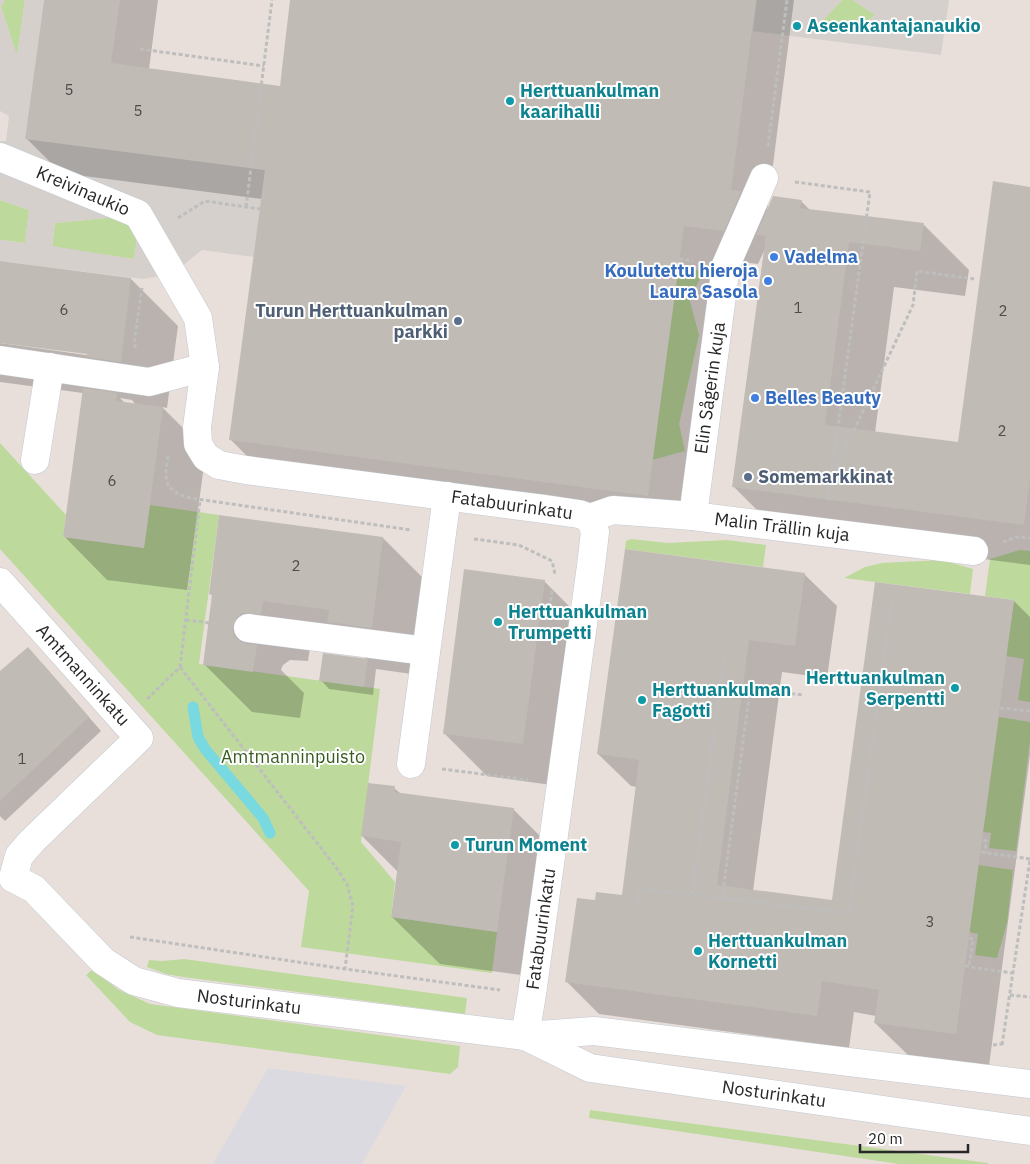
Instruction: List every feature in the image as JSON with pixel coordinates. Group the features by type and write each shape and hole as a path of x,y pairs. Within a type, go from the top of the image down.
{"street":[{"name":"Kreivinaukio","path":"0,156 138,214 198,318"},
{"name":"Elin Sågerin kuja","path":"692,516 726,265 764,178"},
{"name":"Fatabuurinkatu","path":"198,318 205,367 198,427 198,444 206,457 219,466 579,514 590,518 595,532 591,566 525,1036"},
{"path":"0,360 150,382 205,367"},
{"path":"35,460 50,367"},
{"path":"411,764 447,496"},
{"name":"Malin Trällin kuja","path":"590,518 613,510 692,516 974,551"},
{"name":"Amtmanninkatu","path":"0,582 139,738 32,841 19,856 7,879"},
{"path":"248,628 426,651"},
{"name":"Nosturinkatu","path":"7,879 34,889 103,961 134,981 178,993 525,1036 594,1031 1030,1084"},
{"name":"Nosturinkatu","path":"525,1036 590,1068 1030,1131"}],"path":[{"path":"246,207 272,0"},
{"path":"788,0 764,178 870,192 824,533"},
{"path":"140,49 264,66"},
{"path":"150,382 138,358 134,343 150,236 205,202 260,209"},
{"path":"832,476 913,305 917,271 974,279"},
{"path":"169,448 165,477 169,487 178,494 200,500 519,545 552,561 555,572 548,619"},
{"path":"124,721 180,667 200,500"},
{"path":"637,906 640,888 849,913 892,599"},
{"path":"692,895 724,658"},
{"path":"180,667 329,858 347,884 353,906 345,969"},
{"path":"722,898 750,689 803,695"},
{"path":"1000,708 1030,712"},
{"path":"411,764 528,780"},
{"path":"527,790 529,770"},
{"path":"983,840 986,841 983,852 1030,860 1002,1044"},
{"path":"124,935 131,938 500,990"},
{"path":"969,938 973,939 967,966 1012,973"},
{"path":"1010,995 1030,997"}],"shaded area":[{"path":"0,0 5,0 1,7 17,55 25,0 44,0 25,139 265,170 254,257 202,250 172,274 143,279 0,261 0,240 25,243 29,210 0,200 0,141 6,141 9,116 0,111","holes":["116,217 138,231 134,259 52,246 55,223"]},
{"name":"Aseenkantajanaukio","path":"757,0 842,0 821,23 859,28 875,15 853,0 949,0 941,55 753,31"},
{"path":"268,1068 406,1086 362,1164 213,1164"}],"green space":[{"path":"5,0 25,0 17,56 1,7"},
{"path":"842,0 853,0 875,15 859,28 820,23"},
{"path":"0,200 29,210 25,243 0,240"},
{"path":"116,217 138,231 134,259 52,247 55,223"},
{"path":"677,268 705,271 689,298 699,335 679,424 685,451 652,460"},
{"name":"Amtmanninpuisto","path":"0,443 66,515 63,537 144,548 150,505 219,515 199,664 380,689 361,842 395,882 391,917 497,932 492,973 301,947 309,891 0,549"},
{"path":"631,539 668,543 727,540 766,545 763,567 625,549 626,541"},
{"path":"1020,550 1030,551 1030,702 1018,700 1024,659 1006,656 1014,600 985,596 990,559"},
{"path":"942,560 973,569 970,594 844,578 865,567 882,563"},
{"path":"999,717 1030,722 1030,741 1016,851 989,848 991,833 983,832"},
{"path":"978,865 1013,870 1007,923 997,958 975,955 978,934 969,932"},
{"path":"184,959 467,998 465,1014 183,977 166,974 147,967 149,960"},
{"path":"92,970 119,990 150,1004 460,1046 458,1067 450,1074 157,1035 130,1022 86,975"},
{"path":"590,1110 988,1164 899,1164 589,1118"}],"building":[{"path":"44,0 120,0 111,63 280,86 290,0 756,0 731,190 741,191 724,231 684,226 648,496 229,440 265,170 25,139"},
{"path":"993,181 1030,187 1030,479 1024,525 732,487 766,236 756,235 773,196 802,200 800,208 924,223 920,251 849,242 825,425 958,442"},
{"path":"0,261 131,278 121,362 87,357 87,354 0,343"},
{"path":"83,388 117,393 116,401 163,407 144,548 63,537"},
{"path":"219,515 383,537 372,628 327,622 329,610 263,601 261,614 242,613 236,618 233,626 233,634 238,640 246,644 257,645 253,672 203,665 212,595 209,594"},
{"path":"625,549 805,573 795,646 749,640 717,885 832,900 875,582 1014,600 956,1034 874,1023 879,990 822,981 817,1016 565,982 577,898 595,900 596,892 622,895 639,760 597,754"},
{"name":"Herttuankulman Trumpetti","path":"464,569 545,580 523,744 443,734"},
{"path":"28,647 89,717 0,801 0,671"},
{"path":"323,653 368,659 364,687 319,681"},
{"name":"Turun Moment","path":"368,783 395,786 394,792 514,808 497,932 391,917 401,842 361,836"}],"waterway":[{"path":"193,707 198,737 205,749 263,818 270,833"}],"place":[{"name":"Aseenkantajanaukio","path":"797,26"},
{"name":"Herttuankulman kaarihalli","path":"510,101"},
{"name":"Vadelma","path":"774,257"},
{"name":"Koulutettu hieroja Laura Sasola","path":"768,281"},
{"name":"Turun Herttuankulman parkki","path":"458,321"},
{"name":"Belles Beauty","path":"755,398"},
{"name":"Somemarkkinat","path":"748,477"},
{"name":"Herttuankulman Trumpetti","path":"498,622"},
{"name":"Herttuankulman Serpentti","path":"955,688"},
{"name":"Herttuankulman Fagotti","path":"642,700"},
{"name":"Turun Moment","path":"455,845"},
{"name":"Herttuankulman Kornetti","path":"698,951"}]}
